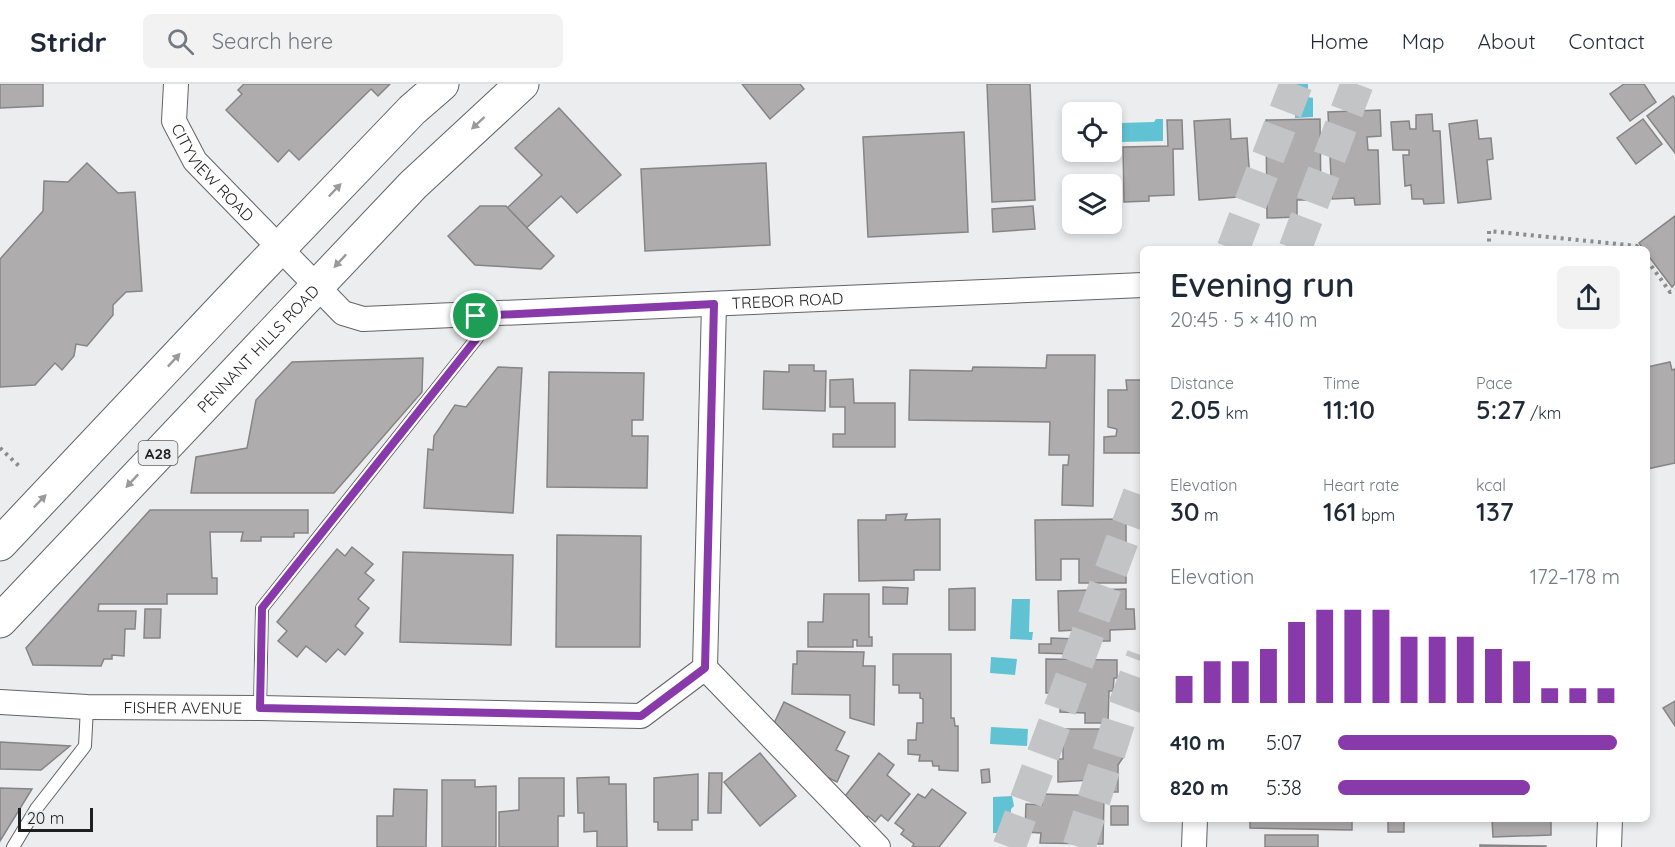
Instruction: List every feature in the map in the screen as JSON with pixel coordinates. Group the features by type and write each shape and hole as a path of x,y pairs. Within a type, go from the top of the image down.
{"highway":[{"path":"0,544 280,247 412,110 442,84"},
{"name":"PENNANT HILLS ROAD","path":"0,621 413,185 522,84"}],"street":[{"name":"CITYVIEW ROAD","path":"176,84 174,121 186,150 280,247"},
{"name":"TREBOR ROAD","path":"280,247 343,313 363,319 476,316 1140,285"},
{"path":"714,304 705,668 878,847"},
{"name":"FISHER AVENUE","path":"0,702 87,707 260,708 641,716 705,668"},
{"path":"1194,847 1195,822"},
{"path":"1610,822 1610,847"}],"lane":[{"path":"260,708 262,608 477,338 476,316"},
{"path":"13,847 36,809 85,746 87,707"}],"path":[{"path":"1489,246 1489,231 1637,246"},
{"path":"1650,264 1670,292 1675,288"},
{"path":"0,448 20,466"}],"water":[{"path":"1295,84 1308,84 1308,97 1313,98 1313,117 1295,118"},
{"path":"1156,119 1163,119 1163,141 1122,142 1122,123 1154,122"},
{"path":"1012,599 1030,599 1029,632 1033,632 1032,640 1010,639"},
{"path":"991,657 1017,659 1015,675 990,673"},
{"path":"991,727 1028,729 1027,746 990,744"},
{"path":"1012,796 1014,806 1011,809 1010,833 993,833 993,797"}],"building":[{"path":"0,84 43,84 43,106 0,108"},
{"path":"244,84 390,84 378,96 371,89 299,160 289,150 278,162 226,110 242,94 238,90"},
{"path":"742,84 800,84 804,89 770,119"},
{"path":"987,84 1030,84 1035,200 992,202"},
{"path":"1624,84 1644,84 1656,102 1630,121 1610,94"},
{"path":"1673,96 1675,99 1675,153 1647,116"},
{"path":"559,108 621,175 577,213 561,196 522,232 503,212 542,175 515,148"},
{"path":"1380,110 1381,136 1367,137 1368,150 1378,150 1380,204 1355,205 1354,198 1332,199 1328,112"},
{"path":"1432,114 1433,131 1440,131 1444,203 1424,204 1423,199 1412,199 1411,185 1405,186 1403,155 1409,155 1409,150 1393,150 1391,122 1409,121 1410,129 1416,129 1416,115"},
{"path":"1230,119 1231,139 1247,138 1251,196 1199,200 1194,121"},
{"path":"1320,119 1321,200 1297,200 1297,217 1267,218 1266,120"},
{"path":"1643,119 1662,144 1636,164 1617,138"},
{"path":"1167,120 1182,120 1183,149 1173,149 1174,195 1149,196 1149,201 1124,202 1123,147 1168,146"},
{"path":"1477,120 1479,139 1491,138 1493,159 1487,160 1491,199 1458,203 1449,124"},
{"path":"964,132 968,232 868,237 863,137"},
{"path":"87,163 118,193 135,192 142,291 126,292 113,305 113,315 87,346 76,344 74,356 62,370 55,363 35,385 0,387 0,259 43,211 44,181 68,182"},
{"path":"766,163 770,245 645,251 641,169"},
{"path":"480,206 506,206 554,256 541,269 475,265 448,236"},
{"path":"1033,206 1035,229 993,232 992,209"},
{"path":"1675,216 1675,284 1672,287 1650,258 1650,246 1641,246 1639,243"},
{"path":"1047,355 1095,355 1093,506 1062,505 1063,465 1068,465 1069,455 1049,455 1050,422 909,420 910,370 972,371 973,367 1046,368"},
{"path":"423,358 422,392 334,493 191,493 196,457 247,448 256,400 292,362"},
{"path":"1670,362 1672,370 1675,369 1675,463 1650,468 1650,366"},
{"path":"789,365 814,365 814,371 826,371 825,411 763,409 764,371 789,372"},
{"path":"498,367 522,368 513,513 424,508 428,449 433,450 434,436 455,405 466,407"},
{"path":"549,372 644,373 643,420 632,420 632,436 648,436 647,488 547,487"},
{"path":"853,379 854,403 895,403 895,447 833,447 833,434 845,434 845,407 830,407 830,380"},
{"path":"1126,380 1140,380 1140,453 1104,453 1104,437 1116,436 1117,429 1108,427 1108,390 1127,390"},
{"path":"150,510 308,510 308,533 294,533 294,537 261,537 261,541 241,541 243,532 210,532 212,578 217,578 217,594 167,594 167,604 99,604 98,611 136,611 135,629 125,629 124,656 112,655 112,659 104,659 101,666 33,665 26,648"},
{"path":"907,514 905,520 940,519 940,570 914,570 914,580 859,581 858,520 886,520 886,515"},
{"path":"1126,519 1126,583 1079,583 1079,559 1061,559 1061,580 1036,580 1035,520"},
{"path":"557,535 641,536 640,647 556,647"},
{"path":"352,547 373,564 365,573 374,580 358,599 369,608 355,626 363,633 345,655 338,649 326,662 306,646 297,657 278,641 287,631 277,622 337,549 345,556"},
{"path":"403,552 513,555 511,645 400,642"},
{"path":"883,587 908,588 907,604 883,604"},
{"path":"975,588 975,630 949,630 949,589"},
{"path":"1126,589 1126,609 1134,609 1135,629 1110,630 1110,641 1092,641 1092,637 1078,637 1078,630 1059,631 1058,591"},
{"path":"824,594 869,594 869,637 872,637 872,646 857,646 857,640 853,640 853,647 808,647 808,622 823,622"},
{"path":"145,609 161,609 160,638 144,638"},
{"path":"1051,638 1076,639 1075,654 1039,653 1039,644 1051,644"},
{"path":"797,651 864,652 863,666 875,666 874,725 850,718 850,695 792,694 793,664 797,664"},
{"path":"893,654 951,654 951,718 954,718 955,726 958,726 958,771 939,770 939,766 933,766 932,761 919,761 920,755 908,754 908,740 916,740 917,723 923,723 923,699 920,698 920,693 899,693 899,685 893,685"},
{"path":"1046,659 1117,660 1117,678 1114,678 1113,691 1109,691 1108,723 1085,723 1085,713 1060,712 1061,693 1046,693"},
{"path":"1675,701 1675,726 1663,708"},
{"path":"784,702 845,732 836,750 849,756 837,782 800,764 769,734"},
{"path":"1039,729 1112,729 1124,744 1124,756 1118,765 1118,792 1092,792 1092,780 1058,782 1058,759 1063,759 1063,746 1038,746"},
{"path":"0,742 70,746 41,770 0,769"},
{"path":"760,753 796,796 760,826 724,782"},
{"path":"879,753 894,765 887,775 910,794 888,821 881,815 875,822 868,816 866,819 842,800"},
{"path":"989,769 990,782 982,783 981,770"},
{"path":"709,773 722,773 721,813 708,813"},
{"path":"698,774 698,820 692,820 692,830 658,830 658,822 654,822 654,778"},
{"path":"609,777 609,784 626,784 627,847 597,847 597,831 584,832 584,813 578,813 577,778"},
{"path":"519,778 564,778 564,816 558,816 558,847 499,847 499,812 519,810"},
{"path":"442,780 475,780 475,787 496,786 496,847 442,847"},
{"path":"0,788 32,789 0,841"},
{"path":"394,789 427,790 426,847 377,847 377,816 393,816"},
{"path":"932,789 966,813 939,847 912,847 914,844 901,834 904,830 895,823 918,794 925,798"},
{"path":"1042,794 1104,796 1103,844 1040,843 1041,833 1025,832 1026,804 1042,805"},
{"path":"1111,806 1128,806 1128,825 1111,825"},
{"path":"1250,822 1352,822 1352,830 1250,828"},
{"path":"1388,822 1404,822 1404,832 1388,832"},
{"path":"1492,822 1551,822 1551,835 1493,837"},
{"path":"1265,835 1318,835 1318,847 1265,847"},
{"path":"1480,845 1546,846 1546,847 1480,847"}],"tunnel":[{"path":"1234,246 1296,84"},
{"path":"1296,246 1357,84"},
{"path":"1009,847 1140,492"},
{"path":"1079,847 1120,718 1140,664"}],"route":[{"path":"714,304 705,668 641,716 260,708 262,608 477,338 476,316 714,304"}]}
